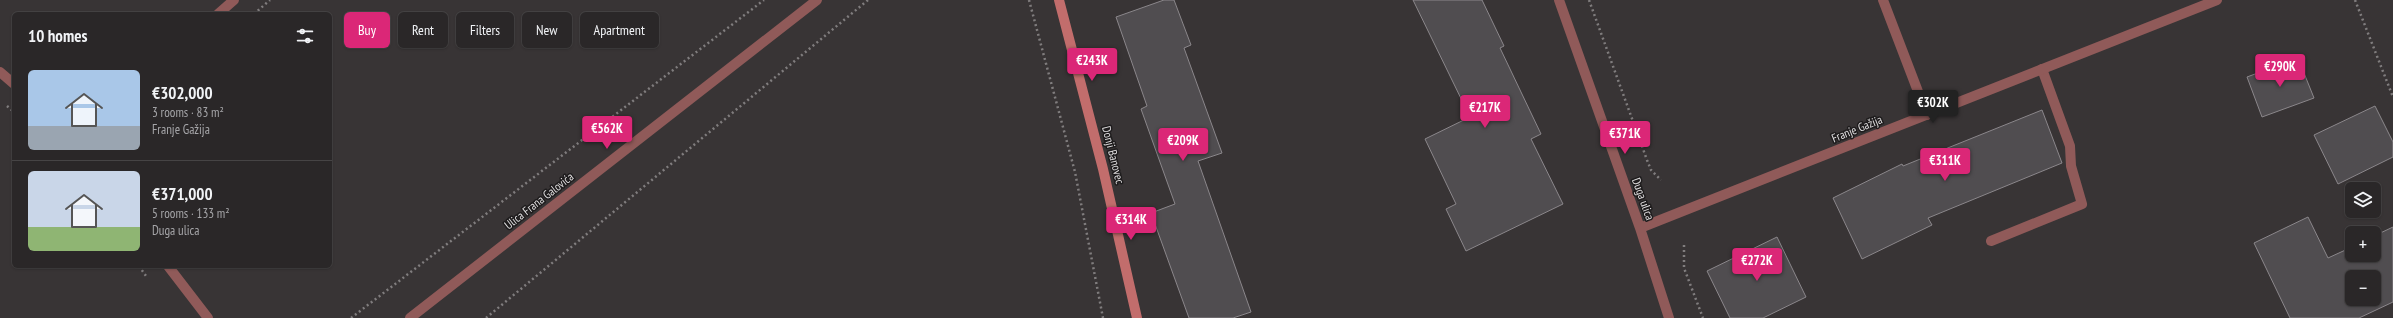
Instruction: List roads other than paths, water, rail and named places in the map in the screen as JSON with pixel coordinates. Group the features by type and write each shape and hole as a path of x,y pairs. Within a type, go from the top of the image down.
{"main road":[{"name":"Donji Banovec","path":"1059,0 1103,169 1137,318"}],"street":[{"path":"220,12 234,0"},
{"name":"Ulica Frana Galovića","path":"410,318 817,0"},
{"name":"Duga ulica","path":"1559,0 1640,228 1669,318"},
{"path":"1883,0 1928,115"},
{"name":"Franje Gažija","path":"1640,228 2217,0"},
{"path":"1991,241 2082,204 2071,166 2070,146 2042,70"},
{"path":"0,72 12,82"},
{"path":"170,268 208,318"}]}
